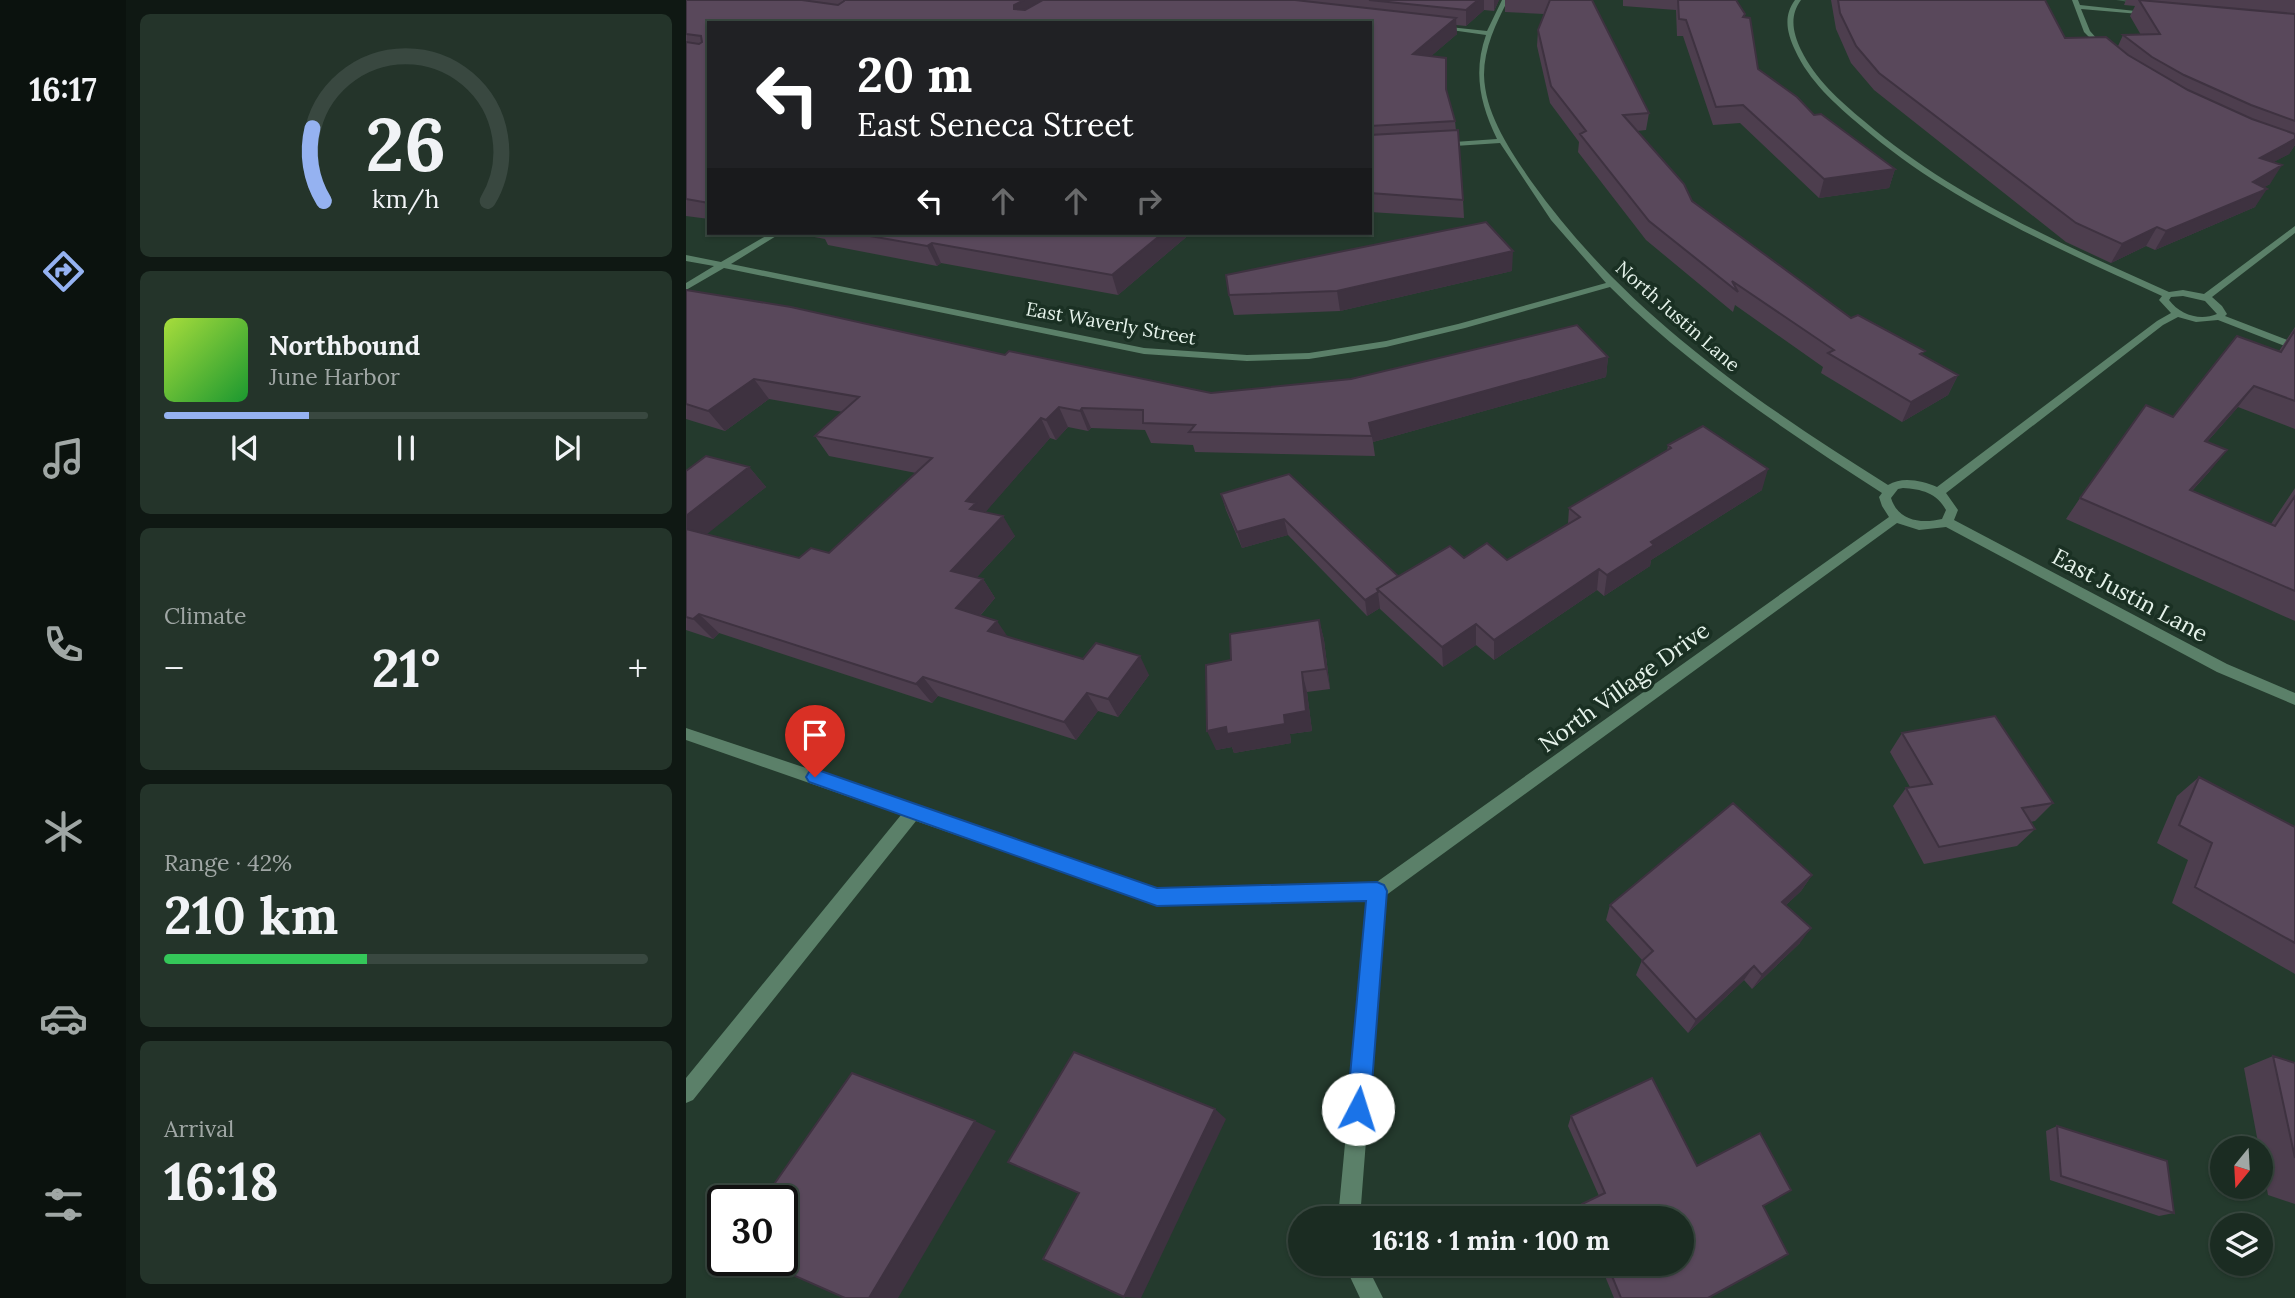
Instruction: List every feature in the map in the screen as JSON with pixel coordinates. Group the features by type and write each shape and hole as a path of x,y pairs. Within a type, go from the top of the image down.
{"street":[{"name":"North Justin Lane","path":"1504,0 1487,33 1481,77 1496,133 1537,198 1611,284 1761,409 1888,491"},
{"path":"2119,0 2159,4"},
{"path":"1791,2 1789,30 1802,62 1825,90 1868,130 1924,173 2021,228 2168,295 2185,293 2205,298 2221,310 2219,317"},
{"path":"2112,58 2087,32 2076,3 2159,14"},
{"path":"1433,27 1487,33"},
{"path":"1424,146 1501,141"},
{"path":"2205,298 2295,229"},
{"path":"686,287 774,235"},
{"name":"East Waverly Street","path":"686,258 1144,351 1206,357 1309,356 1366,348 1611,284"},
{"path":"2168,295 2164,300 2165,305 2178,314 2206,320 2219,317 2295,347"},
{"path":"1938,492 2160,323 2178,314"},
{"path":"1913,484 1938,492 1952,510 1947,522 1929,527 1918,526 1897,517 1885,504 1888,491 1894,486 1913,484"},
{"name":"North Village Drive","path":"1377,891 1897,517"},
{"name":"East Justin Lane","path":"1947,522 2222,668 2295,699"},
{"path":"686,734 1157,897 1377,891 1350,1206"},
{"path":"686,1093 914,811"},
{"path":"1361,1276 1372,1298"}],"building":[{"path":"686,0 802,0 838,5 844,0 1024,0 1014,5 1014,9 1025,10 1043,0 1295,0 1456,18 1413,54 1446,58 1446,89 1455,121 1372,126 1372,21 707,21 707,203 686,199 686,42 702,42 701,36 686,34"},
{"path":"1369,0 1478,0 1466,10"},
{"path":"1550,0 1592,0 1649,113 1623,115 1684,184 1692,201 1851,318 1858,315 1925,351 1920,354 1958,375 1911,402 1828,353 1834,350 1732,281 1738,292 1649,221 1580,134 1586,131 1551,86 1538,30"},
{"path":"1678,0 1736,0 1745,14 1743,17 1750,18 1758,69 1797,97 1814,115 1821,114 1895,169 1824,179 1743,105 1716,107 1686,20 1679,19"},
{"path":"1838,0 2045,0 2065,38 2106,37 2128,55 2188,90 2252,119 2295,134 2295,139 2260,158 2282,165 2253,182 2267,189 2166,231 2157,227 2122,244 2076,223 1879,73 1856,46 1840,13"},
{"path":"2139,0 2295,14 2295,121 2184,75 2152,57 2123,35 2160,34"},
{"path":"1458,130 1463,200 1372,193 1372,135"},
{"path":"1486,222 1513,251 1337,291 1229,295 1226,275"},
{"path":"864,235 1161,235 1112,275 932,243 927,246"},
{"path":"686,290 791,307 1005,355 1009,351 1211,393 1351,379 1577,325 1608,357 1369,423 1372,436 1189,432 1195,425 1143,423 1143,410 1082,408 1080,411 1059,407 1046,420 1041,418 966,501 976,503 970,509 1003,516 951,571 983,579 956,608 997,621 988,631 1083,659 1096,643 1140,656 1108,699 1087,693 1064,722 923,677 916,684 699,614 693,619 686,617 686,529 799,558 811,548 829,553 932,458 815,436 859,397 754,379 708,411 686,404"},
{"path":"2295,330 2295,401 2254,386 2205,441 2227,450 2190,490 2275,526 2295,496 2295,591 2080,498 2146,405 2173,417 2237,336 2281,352"},
{"path":"1703,426 1768,469 1651,542 1654,545 1607,575 1599,569 1494,640 1476,624 1442,647 1377,589 1450,546 1464,558 1487,543 1507,560 1580,517 1569,508"},
{"path":"706,456 749,467 686,516 686,471"},
{"path":"1289,474 1398,576 1365,600 1284,519 1237,532 1221,494"},
{"path":"1319,620 1326,669 1302,672 1306,711 1284,715 1285,724 1227,734 1226,727 1207,731 1206,665 1231,660 1230,634"},
{"path":"1995,716 2053,803 2022,808 2035,829 1939,847 1906,788 1932,784 1902,733"},
{"path":"2199,777 2295,827 2295,943 2195,887 2212,843 2179,825"},
{"path":"1733,803 1812,875 1782,902 1811,928 1762,975 1754,966 1696,1020 1642,961 1653,951 1610,905"},
{"path":"1074,1052 1215,1109 1124,1297 1043,1259 1079,1193 1008,1162"},
{"path":"2273,1056 2295,1063 2295,1158"},
{"path":"852,1073 975,1121 869,1298 845,1298 795,1276 798,1276 798,1185 774,1185"},
{"path":"1652,1078 1697,1166 1760,1133 1791,1190 1763,1206 1788,1254 1708,1298 1621,1298 1612,1276 1694,1276 1694,1206 1583,1206 1605,1193 1571,1116"},
{"path":"2057,1126 2167,1161 2174,1213 2061,1176"}],"route":[{"path":"815,777 1157,897 1377,891 1358,1109"}]}
